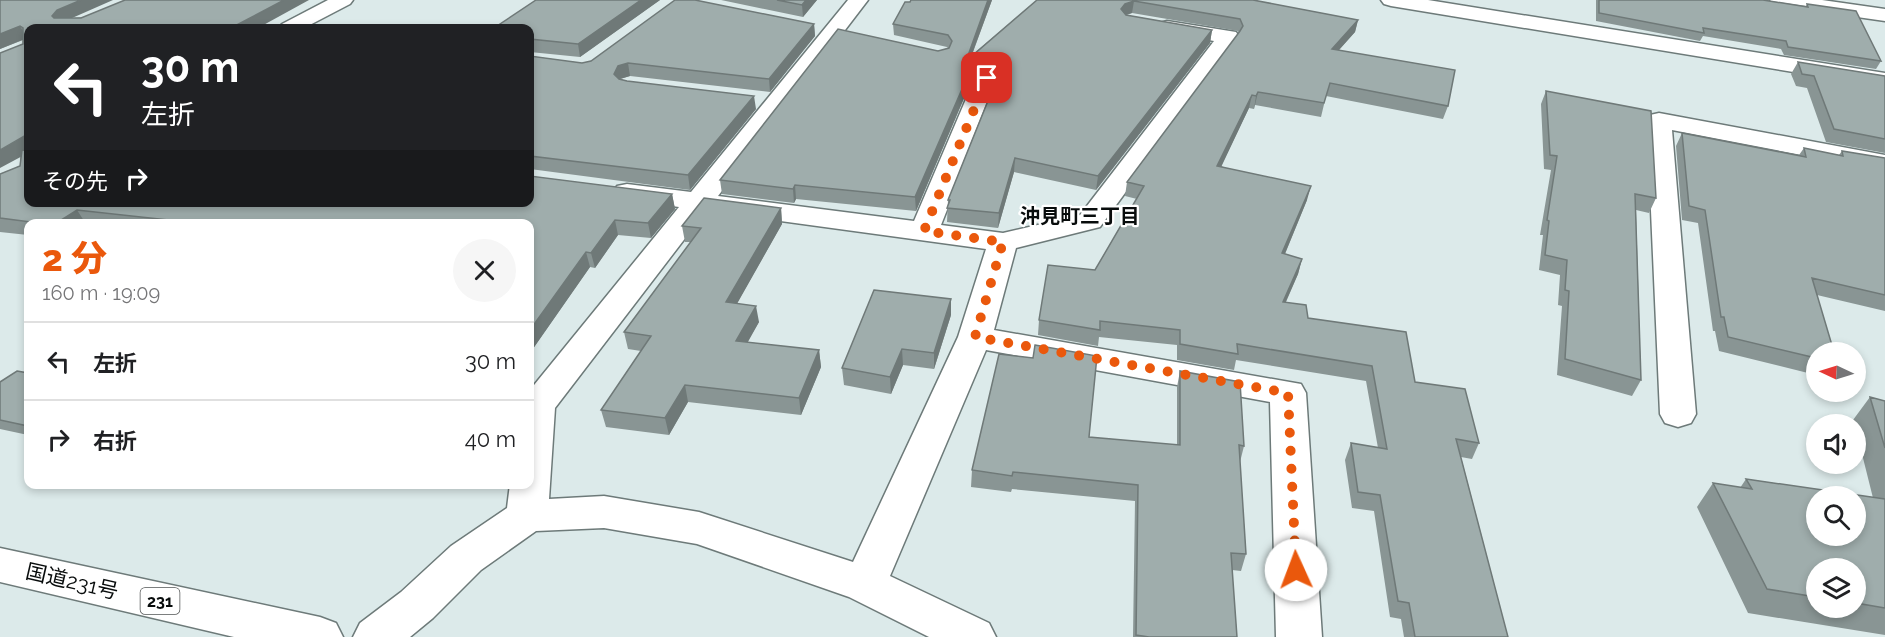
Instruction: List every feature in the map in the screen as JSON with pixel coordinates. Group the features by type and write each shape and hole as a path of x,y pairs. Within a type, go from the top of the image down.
{"main road":[{"path":"298,24 343,0"},
{"path":"534,439 537,406 697,201 765,101 843,34 858,0"},
{"path":"1391,0 1885,80"},
{"path":"1780,0 1878,14"},
{"path":"597,188 1003,242 1090,221 1228,37 1143,23"},
{"path":"809,27 843,34"},
{"path":"924,231 987,78"},
{"path":"1678,414 1659,120 1885,163"},
{"path":"865,584 975,337 1003,242"},
{"path":"975,337 1288,393 1299,637"},
{"path":"527,516 529,489"},
{"path":"376,637 417,605 466,558 527,516 604,512 699,528 865,584 973,637"},
{"name":"国道231号","path":"0,565 320,637"}],"building":[{"path":"0,0 81,0 57,10 52,16 54,18 81,18 125,0 284,0 239,24 24,24 24,136 0,150 0,53 23,44 23,28 20,26 0,34"},
{"path":"536,0 641,0 578,44 534,39 534,24 500,24"},
{"path":"675,0 695,0 814,24 769,79 628,63 618,66 614,74 619,79 627,81 754,96 688,175 534,156 534,57 582,63 591,61"},
{"path":"777,0 806,0 802,5"},
{"path":"911,0 988,0 966,61 1037,0 1253,0 1358,20 1332,49 1455,70 1448,106 1330,83 1324,103 1258,92 1256,96 1252,95 1217,166 1311,186 1282,253 1302,259 1283,302 1306,305 1308,318 1406,332 1415,382 1465,389 1479,443 1456,439 1508,637 1415,637 1409,603 1398,601 1380,495 1358,492 1351,443 1387,449 1372,366 1237,344 1238,354 1180,344 1180,330 1100,321 1100,330 1039,320 1048,265 1095,270 1144,186 1127,182 1240,31 1243,26 1240,19 1134,1 1125,4 1121,9 1126,15 1212,30 1098,176 1015,158 999,213 947,208 950,200 948,200 1002,66 997,59 988,56 979,58 973,64 915,197 795,185 793,189 720,180 838,29 938,51 949,48 952,41 948,35 893,24 905,2"},
{"path":"1599,0 1763,0 1856,11 1881,61 1788,47 1786,41 1703,28 1704,33 1599,13"},
{"path":"1798,62 1885,76 1885,139 1834,129 1814,76 1802,74"},
{"path":"1546,91 1651,111 1656,198 1635,194 1641,380 1565,359 1569,291 1565,290 1567,260 1545,255 1549,221 1547,220 1557,156 1550,155"},
{"path":"1682,133 1806,157 1804,148 1843,156 1842,151 1885,158 1885,295 1812,278 1831,342 1806,342 1806,356 1728,337 1724,317 1721,317 1705,210 1689,206"},
{"path":"22,150 24,150 24,207 534,207 534,177 672,194 648,223 615,220 591,253 586,252 534,324 534,219 159,219 77,210 63,219 24,219 24,221 0,218 0,174 20,166"},
{"path":"704,198 781,208 726,302 756,306 736,341 819,350 799,398 685,385 665,418 601,410 651,336 624,332 701,228 682,226"},
{"path":"874,290 951,299 934,353 902,349 890,377 842,368"},
{"path":"1035,345 1097,356 1089,437 1180,445 1180,371 1240,382 1244,446 1239,445 1246,554 1231,553 1237,637 1136,635 1138,485 1013,472 1012,476 972,470 999,354 1033,358"},
{"path":"17,371 24,372 24,425 0,420 0,382"},
{"path":"1870,397 1885,401 1885,448"},
{"path":"1746,479 1806,488 1806,546 1866,546 1866,496 1885,499 1885,608 1866,605 1866,558 1806,558 1806,595 1767,589 1713,483 1752,489"}],"district":[{"name":"沖見町三丁目","path":"1080,216"}],"route":[{"path":"987,78 924,231 1003,242 975,337 1288,393 1296,570"}]}
